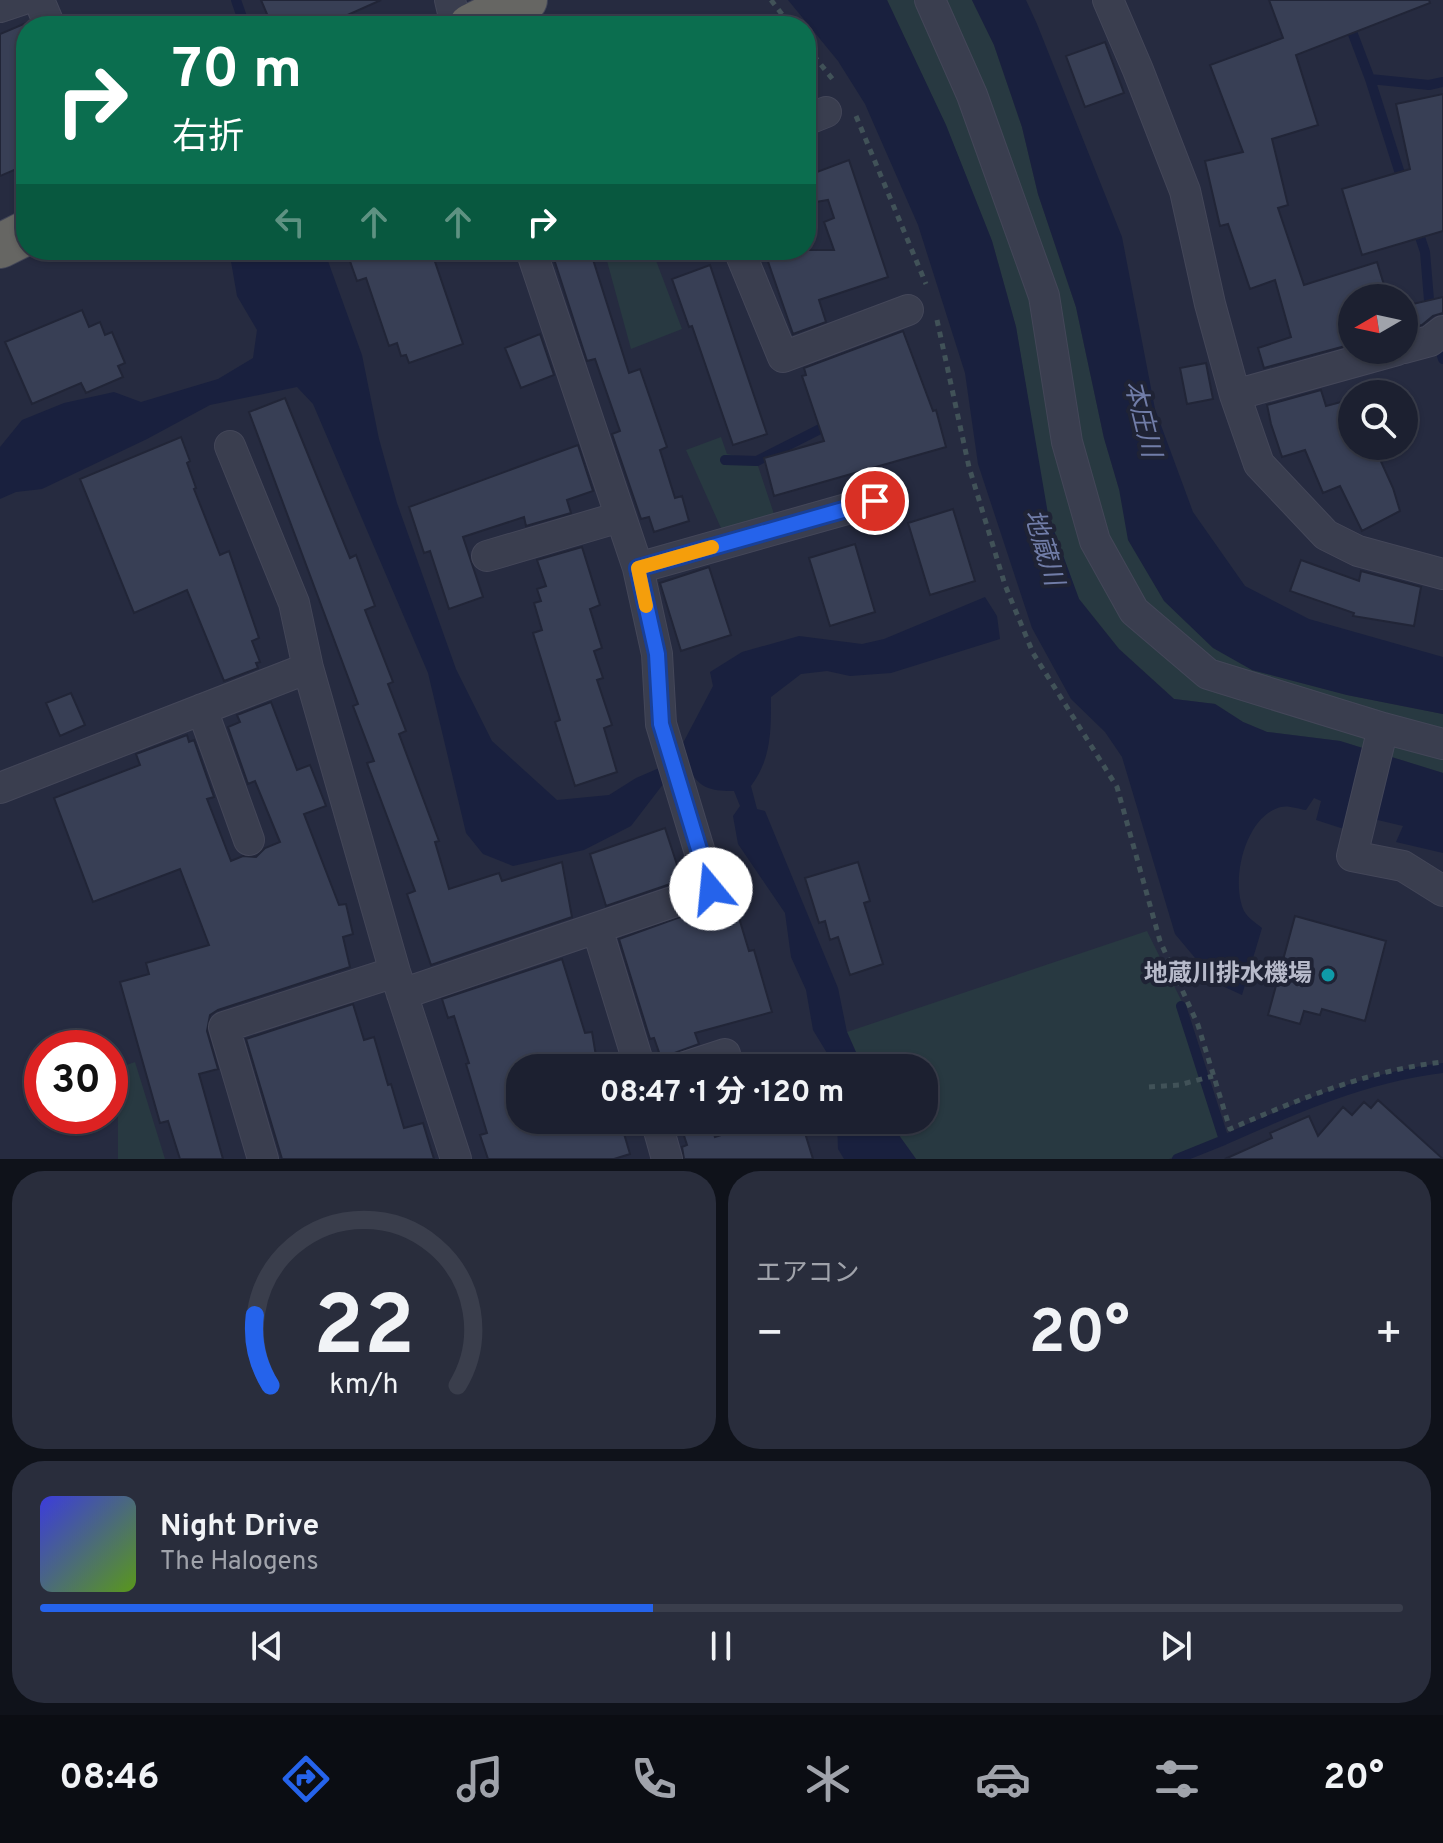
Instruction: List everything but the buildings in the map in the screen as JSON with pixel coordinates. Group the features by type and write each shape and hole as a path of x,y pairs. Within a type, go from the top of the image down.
{"highway":[{"path":"492,16 525,0"}],"street":[{"path":"0,7 21,0"},
{"path":"930,0 972,95 1044,296 1071,456 1095,541 1134,611 1208,674 1443,744"},
{"path":"1108,0 1185,191 1210,304 1235,395 1259,464 1326,535 1358,551 1443,574"},
{"path":"263,1159 224,1027 597,928 711,889 661,724 657,654 638,568 534,260"},
{"path":"743,260 783,357 924,305"},
{"path":"1235,395 1347,364"},
{"path":"230,446 294,603 308,668 399,983 456,1159"},
{"path":"638,568 875,501"},
{"path":"487,556 620,517"},
{"path":"0,788 308,668"},
{"path":"202,709 249,840"},
{"path":"1383,728 1352,856 1403,866 1443,891"},
{"path":"597,928 636,1054"},
{"path":"660,1134 667,1159"}],"path":[{"path":"771,0 783,16"},
{"path":"816,70 924,305 1005,585 1033,653 1117,787 1160,941 1193,1013 1230,1129 1302,1098 1415,1065 1443,1062"},
{"path":"1149,1087 1179,1085 1213,1076"}],"shaded area":[{"path":"887,0 972,0 994,45 1022,127 1038,194 1076,307 1104,438 1119,489 1252,670 1347,695 1443,714 1443,773 1340,741 1267,732 1243,722 1215,704 1174,699 1119,649 1079,599 1047,514 1016,327 992,241 946,126"},
{"path":"607,260 656,260 682,329 631,349"},
{"path":"721,437 727,454 756,460 777,523 725,537 686,450"},
{"path":"1147,931 1185,1008 1225,1135 1169,1159 916,1159 898,1134 938,1134 938,1054 857,1054 847,1032"},
{"path":"135,1062 165,1159 118,1159 118,1134 128,1134 128,1064"}],"water":[{"name":"地蔵川","path":"788,0 887,0 946,125 992,241 1016,327 1048,514 1079,599 1119,649 1174,699 1215,704 1243,722 1267,732 1340,741 1443,773 1443,853 1396,842 1403,826 1348,813 1344,829 1316,820 1321,801 1314,798 1306,810 1281,807 1268,813 1258,823 1250,836 1240,867 1240,898 1244,911 1262,928 1242,995 1216,983 1175,934 1122,757 1105,732 1071,699 1032,628 978,464 965,373 918,225 865,104 838,61 816,34 816,16 801,16"},
{"name":"本庄川","path":"972,0 1026,0 1037,24 1122,237 1155,409 1193,512 1245,586 1309,619 1443,657 1443,714 1347,695 1252,670 1213,648 1164,601 1128,540 1076,307 1038,194 1022,127 994,45"},
{"path":"231,260 328,260 362,355 379,439 397,503 456,669 492,741 557,800 609,795 636,778 687,756 683,743 713,686 710,672 742,652 799,636 862,644 884,639 985,597 997,616 1000,639 891,673 850,676 827,671 801,674 771,697 767,754 751,786 757,809 765,811 838,988 847,1032 857,1054 827,1054 813,1030 806,990 791,957 785,913 738,844 733,816 740,806 734,791 709,788 699,783 691,772 664,783 631,826 584,850 513,866 483,854 466,833 428,673 313,404 297,387 210,405 42,489 16,492 0,499 0,447 22,420 64,403 114,392 141,402 218,379 253,358 257,330 237,296"},
{"path":"837,1134 898,1134 916,1159 844,1159 838,1149"}],"waterway":[{"path":"236,0 242,16"},
{"path":"1340,0 1370,79 1403,183"},
{"path":"1370,79 1429,85 1443,82"},
{"path":"1416,225 1425,252 1430,312"},
{"path":"1437,339 1443,359"},
{"path":"725,460 757,461 830,424"},
{"path":"1177,1159 1224,1140 1181,1006"},
{"path":"1224,1140 1303,1106 1358,1087 1414,1072 1443,1068"}],"slow traffic":[{"path":"646,606 638,568 712,547"}],"place":[{"name":"地蔵川排水機場","path":"1328,975"}],"route":[{"path":"711,889 661,724 657,654 638,568 875,501"}]}
